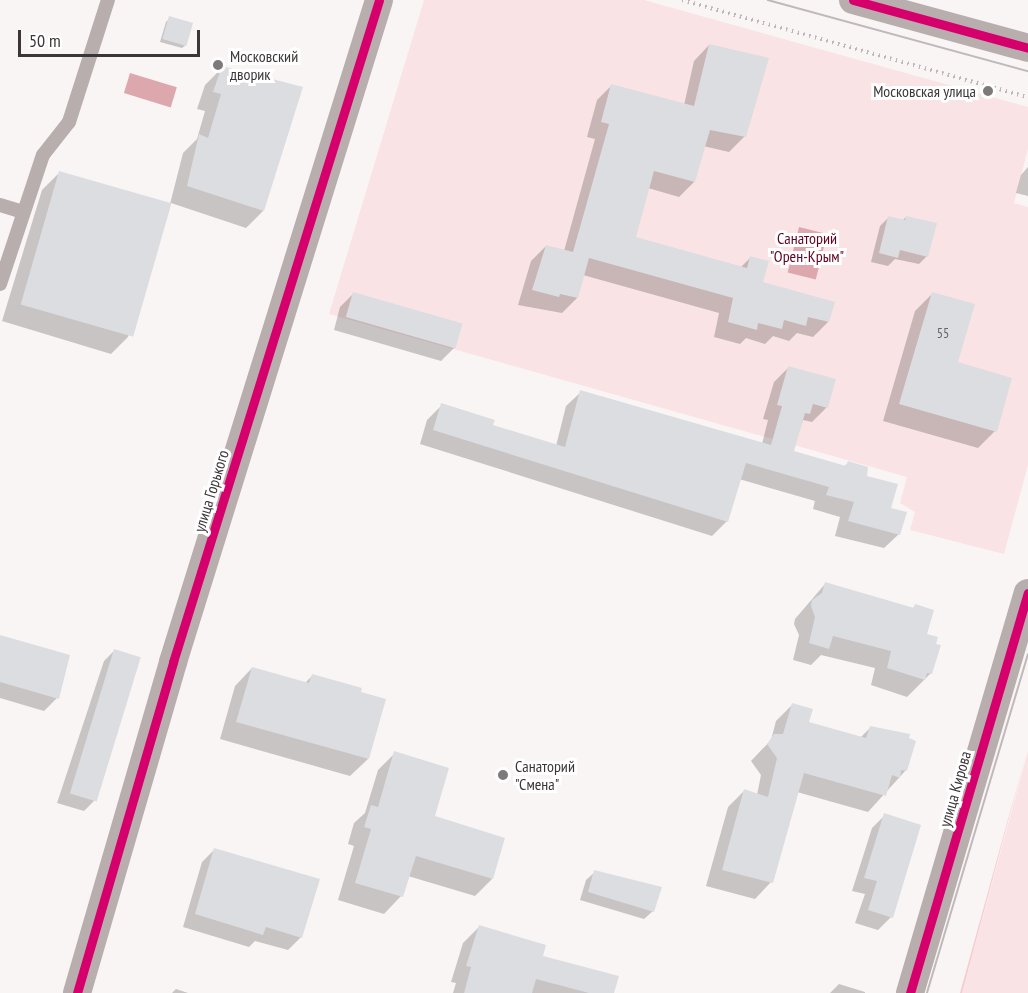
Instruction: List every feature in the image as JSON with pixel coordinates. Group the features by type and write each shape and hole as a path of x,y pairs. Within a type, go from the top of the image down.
{"street":[{"name":"улица Горького","path":"77,993 173,662 379,0"},
{"path":"853,0 1028,48"},
{"name":"улица Кирова","path":"910,993 1028,593"}],"lane":[{"path":"0,284 43,155 69,122 108,0"},
{"path":"0,206 23,212"}],"path":[{"path":"682,0 1028,97"}],"green space":[{"name":"Санаторий \"Орен-Крым\"","path":"424,0 644,0 1028,107 1028,149 1014,203 1028,207 1028,465 1004,554 910,530 915,512 900,503 907,477 329,314"},
{"path":"1028,751 1028,993 962,993"}],"shaded area":[{"path":"130,73 177,87 171,107 124,93"},
{"path":"799,227 827,234 816,280 788,273"},
{"path":"1028,747 962,993 960,993"}],"building":[{"path":"169,16 193,23 186,46 162,39"},
{"path":"709,44 769,58 746,137 710,130 695,182 654,171 636,237 747,268 750,256 769,261 763,282 835,302 829,322 808,317 806,326 784,320 782,329 758,323 757,330 728,322 733,298 589,258 578,298 560,294 559,297 532,290 546,245 573,252 609,124 601,122 611,84 694,106"},
{"path":"222,66 303,87 264,211 187,186 199,134 208,138 221,94 213,92"},
{"path":"59,171 171,203 133,337 21,305"},
{"path":"888,216 905,220 906,216 937,223 928,257 900,250 898,258 879,253"},
{"path":"353,292 463,323 455,348 346,317"},
{"path":"932,292 975,304 958,362 1012,378 997,432 899,404"},
{"path":"788,366 836,379 828,408 813,404 810,414 805,413 794,451 846,466 848,461 868,467 867,476 898,484 891,508 907,512 900,535 848,521 854,502 826,495 829,487 746,463 728,522 433,430 441,403 495,420 493,425 565,447 580,390 771,445 782,406 777,405"},
{"path":"825,582 914,608 915,604 934,610 927,634 938,637 936,644 941,645 932,674 927,673 925,680 887,668 891,651 833,636 829,649 809,643 815,617 811,606 812,600 822,593"},
{"path":"0,635 70,655 59,699 0,682"},
{"path":"114,649 141,657 97,802 70,793"},
{"path":"252,667 309,683 312,674 362,688 361,692 386,699 369,759 236,722"},
{"path":"792,703 813,709 809,722 866,738 870,726 910,734 909,738 916,741 907,771 901,770 900,778 892,775 886,796 804,773 773,883 722,870 744,789 768,797 777,758 767,744 774,734 783,734"},
{"path":"394,751 449,768 435,816 505,838 493,879 416,856 403,897 355,883 371,829 364,827 371,805 378,807"},
{"path":"884,813 921,825 893,918 868,910 877,881 864,878"},
{"path":"214,848 320,879 302,938 266,927 263,935 195,914"},
{"path":"594,870 662,887 654,912 588,892"},
{"path":"479,925 546,945 543,956 619,976 614,993 589,993 536,979 532,993 464,993 471,967 466,966"}],"tram line":[{"path":"768,0 1028,71"},
{"path":"927,993 1028,655"}],"cycle path":[{"path":"77,993 173,662 379,0"},
{"path":"853,0 1028,48"},
{"path":"910,993 1028,593"}],"place":[{"name":"Московский дворик","path":"218,65"},
{"name":"Московская улица","path":"988,91"},
{"name":"Санаторий \"Смена\"","path":"503,775"}]}
